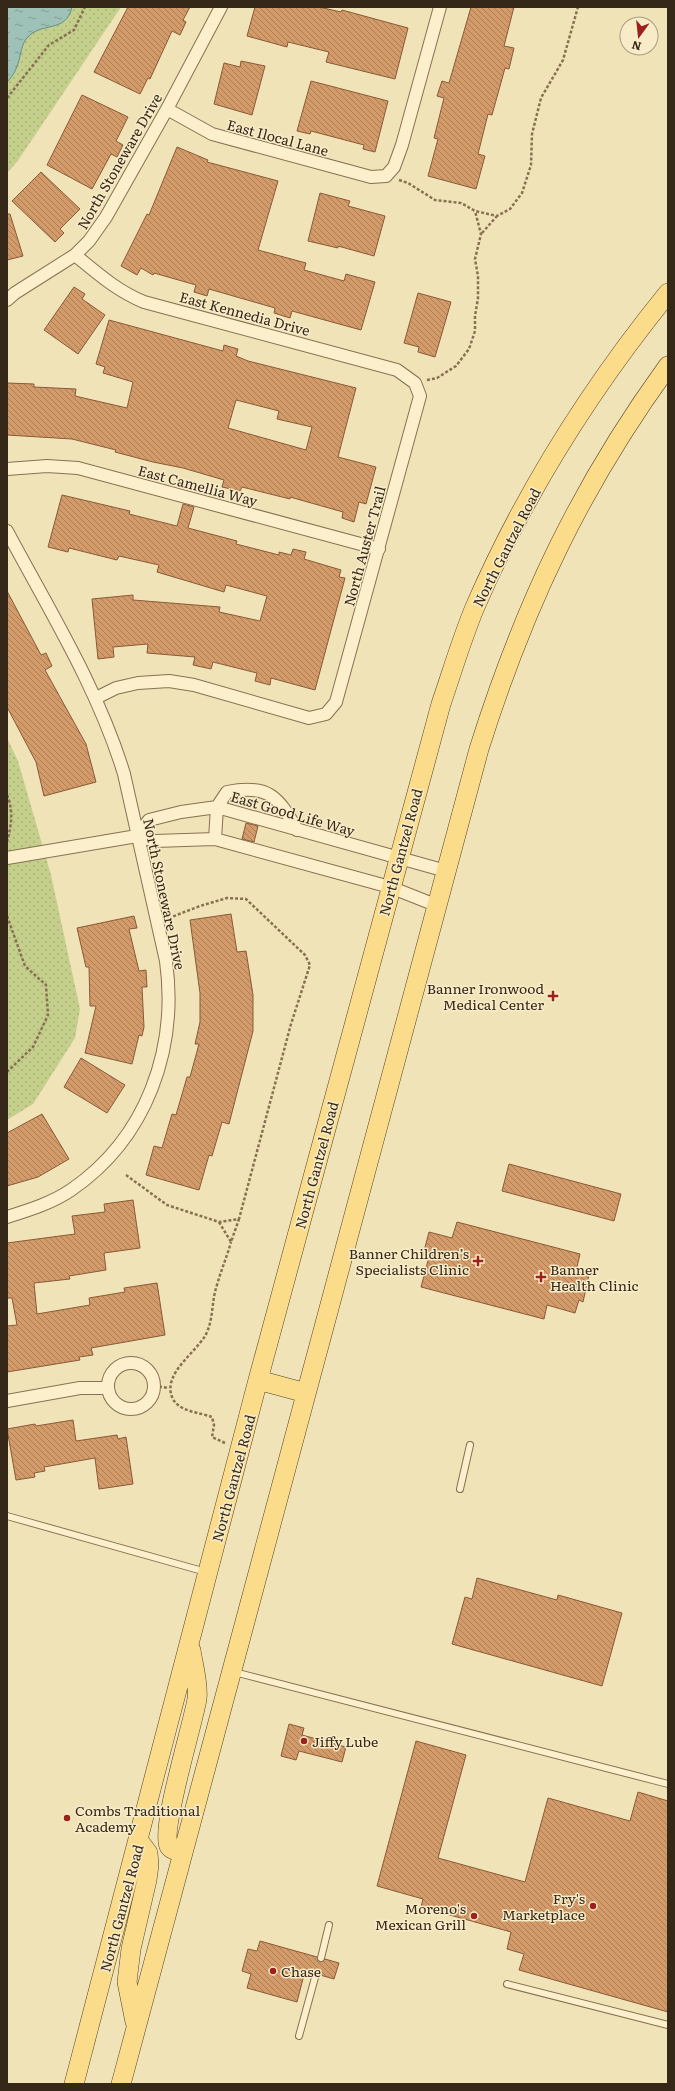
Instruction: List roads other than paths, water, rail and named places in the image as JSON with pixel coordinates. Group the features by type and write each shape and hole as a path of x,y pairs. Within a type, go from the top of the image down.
{"main road":[{"name":"North Gantzel Road","path":"74,2084 139,1841 258,1380 390,887 441,704 459,649 475,607 500,555 552,459 621,354 668,293"},
{"path":"121,2084 182,1852 438,906 446,871 479,749 500,682 537,589 579,505 613,445 668,366"},
{"path":"258,1380 306,1393"},
{"path":"182,1852 171,1849 168,1845 167,1835 171,1809 197,1697 190,1640"},
{"path":"136,2027 127,1982 131,1949 149,1865 148,1852 139,1841"}],"street":[{"name":"North Stoneware Drive","path":"7,300 75,256 89,241 106,217 167,109 221,7"},
{"name":"East Ilocal Lane","path":"167,109 212,134 243,144 371,177 386,176 394,167 402,145 440,7"},
{"name":"East Kennedia Drive","path":"75,256 116,288 144,302 397,370 415,383"},
{"name":"North Auster Trail","path":"96,698 116,688 138,683 169,681 194,685 309,718 326,714 336,702 379,549 420,396 415,383"},
{"name":"East Camellia Way","path":"7,469 47,466 78,468 379,549"},
{"name":"North Stoneware Drive","path":"7,531 96,698 116,745 124,774 166,961 169,992 166,1044 154,1085 122,1140 92,1174 70,1190 45,1204 7,1218"},
{"path":"215,839 217,807 227,792 245,788 264,792 274,797 286,809 297,830"},
{"name":"East Good Life Way","path":"137,836 149,820 182,812 217,807 446,871"},
{"path":"7,858 137,836 155,841 215,839 390,887 438,906"},
{"path":"130,1362 138,1363 150,1372 154,1386 149,1400 136,1408 121,1406 110,1395 108,1388 111,1373 123,1364 130,1362"},
{"path":"7,1401 80,1388 108,1388"}],"lane":[{"path":"460,1489 470,1445"},
{"path":"7,1516 208,1572"},
{"path":"232,1671 668,1784"},
{"path":"320,1958 329,1925"},
{"path":"299,2036 316,1974"},
{"path":"507,1984 668,2026"}],"water":[{"path":"7,7 72,7 69,15 64,21 39,30 27,38 22,47 16,70 7,82"}],"place":[{"name":"Banner Ironwood Medical Center","path":"553,996"},
{"name":"Banner Children’s Specialists Clinic","path":"478,1261"},
{"name":"Banner Health Clinic","path":"541,1277"},
{"name":"Jiffy Lube","path":"304,1741"},
{"name":"Combs Traditional Academy","path":"67,1818"},
{"name":"Fry's Marketplace","path":"593,1906"},
{"name":"Moreno's Mexican Grill","path":"474,1916"},
{"name":"Chase","path":"273,1971"}]}
